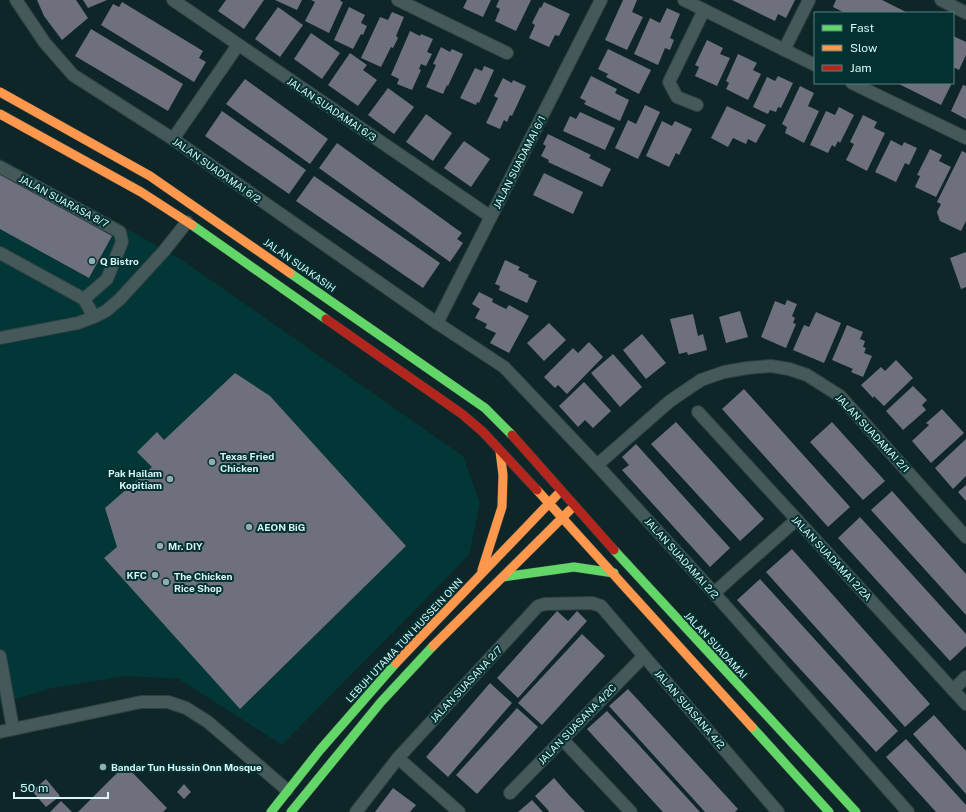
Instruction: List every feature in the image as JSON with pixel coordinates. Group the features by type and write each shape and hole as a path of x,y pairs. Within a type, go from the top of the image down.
{"main road":[{"name":"JALAN SUAKASIH","path":"0,92 150,176 468,395 502,424 561,491"},
{"path":"0,114 141,192 187,222 462,414 483,432 563,517 829,812"},
{"path":"480,576 502,507 503,475 500,451"},
{"name":"LEBUH UTAMA TUN HUSSEIN ONN","path":"271,812 287,790 371,690 426,630 561,491"},
{"name":"JALAN SUADAMAI","path":"561,491 856,812"},
{"path":"291,812 381,702 438,642 575,506"},
{"path":"503,577 574,567 614,573"}],"street":[{"name":"JALAN SUADAMAI 6/2","path":"16,0 45,43 73,75 174,139 437,323"},
{"name":"JALAN SUADAMAI 6/3","path":"174,0 491,217"},
{"path":"400,0 507,53"},
{"name":"JALAN SUADAMAI 6/1","path":"437,323 601,0"},
{"path":"684,0 814,65"},
{"path":"784,50 809,0"},
{"path":"940,0 966,13"},
{"path":"698,105 677,97 669,82 704,10"},
{"path":"174,139 238,45"},
{"path":"854,84 966,138"},
{"name":"JALAN SUARASA 8/7","path":"0,167 120,232 122,242 107,278 84,299"},
{"path":"0,338 78,323 106,311 120,299 164,251 187,222"},
{"path":"0,253 84,299 94,317"},
{"name":"JALAN SUADAMAI 2/2","path":"437,323 504,367 597,465 714,593 908,812"},
{"name":"JALAN SUADAMAI 2/1","path":"597,465 670,400 701,380 724,372 747,368 771,366 788,369 806,375 840,396 966,537"},
{"name":"JALAN SUADAMAI 2/2A","path":"698,412 966,704"},
{"path":"714,593 796,520"},
{"name":"JALAN SUASANA 2/7","path":"356,812 398,758 538,606 545,604 592,603 601,606"},
{"name":"JALAN SUASANA 4/2","path":"601,606 778,812"},
{"path":"0,656 13,729"},
{"name":"JALAN SUASANA 4/2C","path":"510,793 564,740 644,656"},
{"path":"953,690 966,677"},
{"path":"0,732 141,702 168,702 186,708 208,722 287,790"},
{"path":"564,740 631,812"},
{"path":"398,758 459,812"}],"shaded area":[{"path":"0,158 182,260 463,456 480,503 469,555 282,745 179,679 127,676 52,688 0,704"}],"building":[{"path":"37,0 76,0 88,18 62,40 44,16"},
{"path":"83,0 107,0 88,8"},
{"path":"226,0 264,0 244,29 218,11"},
{"path":"275,0 302,0 297,10"},
{"path":"311,0 341,0 340,1 343,2 329,33 305,21 315,2"},
{"path":"467,0 491,0 483,17 463,8"},
{"path":"499,0 531,0 516,31 495,21 500,9 496,7"},
{"path":"623,0 637,0 632,12 643,17 627,50 605,40"},
{"path":"732,0 795,0 786,18 778,14 775,21"},
{"path":"836,0 882,0 906,12 843,12 833,7"},
{"path":"122,2 203,51 199,58 206,62 194,82 101,25 113,4 119,7"},
{"path":"544,2 570,14 559,36 555,35 549,47 529,38 535,25 532,23"},
{"path":"278,7 303,25 280,57 255,39"},
{"path":"349,7 365,15 361,23 367,26 363,35 361,34 353,49 334,40"},
{"path":"667,8 680,14 670,38 674,40 670,50 665,48 658,65 634,54 650,18 660,23"},
{"path":"392,12 404,17 396,36 398,38 393,48 391,47 381,67 361,58 380,17 388,20"},
{"path":"91,29 183,84 168,111 75,56"},
{"path":"410,31 420,36 421,34 433,39 427,52 432,54 426,66 421,64 419,69 421,70 412,90 397,84 399,79 391,75"},
{"path":"311,33 340,53 322,79 294,59"},
{"path":"954,36 966,42 966,55 959,70 954,68"},
{"path":"707,40 723,48 720,54 730,58 717,86 695,76 699,67 695,65"},
{"path":"441,47 450,52 452,49 463,54 443,94 426,87 436,65 433,64"},
{"path":"608,49 651,70 639,94 606,77 608,74 598,69"},
{"path":"350,53 367,65 363,70 377,80 358,106 328,85"},
{"path":"738,54 757,63 753,70 761,74 748,100 726,89 729,83 726,81"},
{"path":"484,66 494,70 479,103 477,102 476,105 460,98 475,68 482,71"},
{"path":"591,76 617,89 615,93 629,100 620,121 584,104 586,101 580,98"},
{"path":"778,76 793,83 781,108 778,107 776,112 770,110 768,114 753,107 767,77 775,81"},
{"path":"503,78 512,83 513,80 526,86 512,116 510,115 507,122 504,120 500,129 486,123 498,98 494,96"},
{"path":"245,79 328,139 310,164 226,104"},
{"path":"899,84 952,84 941,105"},
{"path":"963,85 966,86 966,119 951,111"},
{"path":"800,86 814,93 808,106 819,111 804,143 785,133 787,127 782,124"},
{"path":"388,88 414,107 394,134 368,115"},
{"path":"645,105 660,112 638,159 615,148 628,120 636,124"},
{"path":"727,106 766,125 756,143 748,139 746,144 733,138 728,147 711,138"},
{"path":"839,107 854,115 840,143 838,141 835,147 832,145 828,153 810,145 826,111 835,115"},
{"path":"222,111 306,170 289,194 205,136"},
{"path":"580,112 615,128 605,150 563,131 570,116 576,119"},
{"path":"426,114 452,133 433,161 406,142"},
{"path":"863,115 877,122 874,128 885,133 867,171 846,160 854,144 850,142"},
{"path":"662,121 672,126 675,121 692,129 679,155 676,153 669,167 646,156"},
{"path":"548,134 591,155 589,158 611,169 602,187 548,162 549,160 541,156 546,146 543,144"},
{"path":"891,140 902,146 904,142 917,148 909,165 905,163 896,182 875,172"},
{"path":"464,141 490,159 471,187 444,168"},
{"path":"337,143 462,233 457,239 463,243 450,262 319,168"},
{"path":"930,149 942,155 939,161 951,167 936,197 915,187 920,176 917,175"},
{"path":"962,151 966,153 966,221 961,231 940,221 937,212 941,204 937,202"},
{"path":"544,173 583,192 573,214 533,195"},
{"path":"0,174 112,236 89,278 0,229"},
{"path":"314,176 440,263 423,288 296,201"},
{"path":"966,252 966,287 961,289 950,258"},
{"path":"505,260 520,267 518,270 537,281 527,303 499,290 500,286 495,284"},
{"path":"479,292 493,299 492,302 506,309 509,305 529,316 509,353 490,343 496,333 485,328 487,324 475,318 480,309 472,304"},
{"path":"787,300 797,304 792,316 795,318 793,323 796,324 786,348 761,337 775,301 785,305"},
{"path":"740,311 748,337 726,343 719,317"},
{"path":"816,312 841,323 824,363 793,350 804,325 809,327"},
{"path":"693,314 698,336 703,334 707,350 688,355 687,352 679,354 670,319"},
{"path":"549,323 566,340 544,361 527,343"},
{"path":"847,325 863,332 860,339 865,341 863,347 866,348 864,353 872,356 863,377 851,372 853,369 832,360"},
{"path":"642,334 666,363 646,379 623,350"},
{"path":"589,342 603,357 567,394 558,385 555,388 544,377 573,348 578,353"},
{"path":"613,354 642,387 620,407 591,373"},
{"path":"896,360 913,378 884,406 874,396 873,398 861,385 881,367 885,371"},
{"name":"AEON BiG","path":"235,373 270,396 406,546 240,709 104,558 117,547 105,508 152,467 137,452 157,432 164,440"},
{"path":"584,382 611,411 593,428 585,420 578,427 559,406"},
{"path":"913,386 927,400 922,405 926,410 903,430 886,411"},
{"path":"744,389 850,507 828,527 722,409"},
{"path":"942,409 964,433 931,463 912,441 929,425 926,423"},
{"path":"676,422 764,519 740,541 651,444"},
{"path":"832,422 885,481 863,500 810,442"},
{"path":"966,439 966,476 953,489 935,468"},
{"path":"636,444 730,548 710,567 622,470 629,465 622,457"},
{"path":"966,485 966,501 958,492"},
{"path":"892,491 966,574 966,615 871,510"},
{"path":"860,517 966,634 966,646 950,661 838,538"},
{"path":"792,549 930,704 905,727 766,572"},
{"path":"760,579 898,731 876,752 737,600"},
{"path":"557,611 568,621 577,611 587,621 518,698 497,678"},
{"path":"582,634 605,656 542,725 518,703"},
{"path":"490,683 512,703 448,777 426,757"},
{"path":"628,689 738,809 735,812 705,812 609,706"},
{"path":"517,708 538,727 477,794 456,775"},
{"path":"607,711 700,812 663,812 661,810 587,729"},
{"path":"934,715 966,751 966,794 913,734"},
{"path":"906,739 966,805 966,812 936,812 886,757"},
{"path":"125,765 167,808 163,812 78,812"},
{"path":"554,778 585,812 549,812 535,796"},
{"path":"46,779 60,796 46,807 32,791"},
{"path":"184,784 191,792 184,799 177,792"},
{"path":"393,788 416,805 410,812 375,812"},
{"path":"532,800 543,812 518,812"},
{"path":"61,801 72,812 50,812"}],"traffic: fast":[{"path":"192,225 326,319"},
{"path":"290,273 485,408 512,435"},
{"path":"614,550 856,812"},
{"path":"503,577 574,567 614,573"},
{"path":"291,812 381,702 433,646"},
{"path":"271,812 320,750 396,663"},
{"path":"752,727 829,812"}],"traffic: slow":[{"path":"0,92 150,176 290,273"},
{"path":"0,114 141,192 192,225"},
{"path":"482,570 502,507 503,475 500,451"},
{"path":"537,490 752,727"},
{"path":"396,663 557,495"},
{"path":"433,646 570,510"}],"traffic: jam":[{"path":"326,319 462,414 483,432 537,490"},
{"path":"512,435 614,550"}],"place":[{"name":"Q Bistro","path":"92,261"},
{"name":"Texas Fried Chicken","path":"212,462"},
{"name":"Pak Hailam Kopitiam","path":"170,479"},
{"name":"AEON BiG","path":"249,527"},
{"name":"Mr. DIY","path":"160,546"},
{"name":"KFC","path":"155,575"},
{"name":"The Chicken Rice Shop","path":"166,582"},
{"name":"Bandar Tun Hussin Onn Mosque","path":"103,767"}]}
